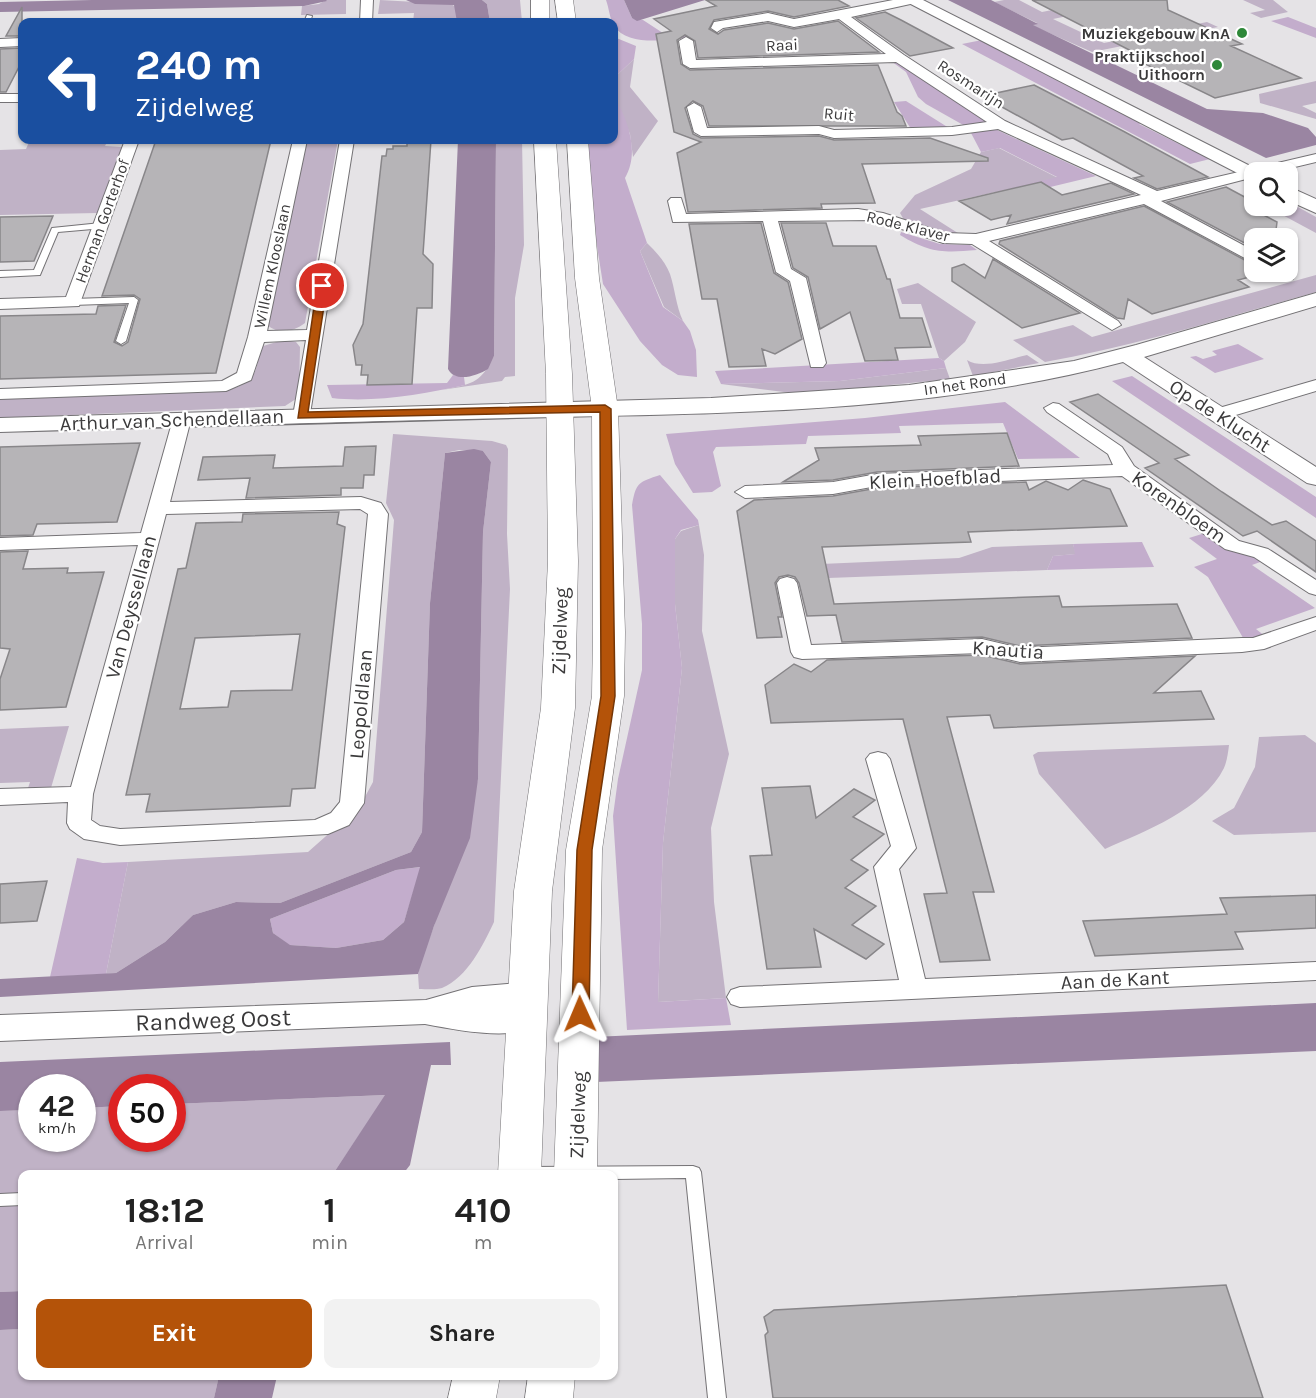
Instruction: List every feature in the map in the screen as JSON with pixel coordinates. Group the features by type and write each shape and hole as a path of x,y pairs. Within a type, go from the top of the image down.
{"main road":[{"path":"540,0 540,18"},
{"path":"564,0 566,18"},
{"name":"Zijdelweg","path":"519,1170 533,891 558,708 563,561 559,410 545,144"},
{"name":"Zijdelweg","path":"576,1170 584,850 608,696 605,409 587,278 577,144"},
{"path":"472,1398 476,1380"},
{"path":"549,1398 551,1380"}],"street":[{"path":"366,18 367,0"},
{"path":"717,28 768,16 794,23 911,0 1244,167"},
{"name":"Rosmarijn","path":"841,15 899,58 1000,124 1152,198"},
{"name":"Raai","path":"686,40 690,64 899,58"},
{"path":"0,43 18,42"},
{"path":"0,98 18,98"},
{"name":"Ruit","path":"694,107 701,132 819,130 834,134 952,132 1000,124"},
{"name":"Herman Gorterhof","path":"0,304 73,302 131,144"},
{"name":"Willem Klooslaan","path":"299,144 257,337 313,335"},
{"path":"302,416 313,335 346,144"},
{"name":"Rode Klaver","path":"1298,162 1316,158"},
{"name":"Rode Klaver","path":"676,201 679,219 877,216 943,238 976,239 1244,176"},
{"path":"1152,198 1244,252"},
{"path":"1298,198 1316,207"},
{"path":"769,216 784,272 798,278 818,363"},
{"name":"Rode Klaver","path":"976,239 1112,326"},
{"name":"In het Rond","path":"605,409 900,393 1042,374 1125,354 1316,299"},
{"name":"Arthur van Schendellaan","path":"0,394 226,386 245,376 257,337"},
{"name":"Op de Klucht","path":"1125,354 1316,478"},
{"path":"1219,414 1316,385"},
{"name":"Korenbloem","path":"1053,408 1115,451 1126,470 1232,544 1262,553 1316,589"},
{"path":"559,410 605,409"},
{"name":"Arthur van Schendellaan","path":"0,424 559,410"},
{"name":"Van Deyssellaan","path":"81,794 182,419"},
{"name":"Klein Hoefblad","path":"745,492 833,488 877,480 1126,470"},
{"name":"Leopoldlaan","path":"81,794 79,823 93,833 120,837 319,828 340,819 352,803 378,514 374,507 361,503 158,508"},
{"path":"0,544 148,539"},
{"name":"Knautia","path":"787,583 802,652 982,646 1020,655 1242,645 1256,644 1316,623"},
{"path":"878,759 904,848 886,867 914,989"},
{"path":"0,797 81,794"},
{"name":"Aan de Kant","path":"740,997 1316,971"},
{"name":"Randweg Oost","path":"0,1028 425,1012 471,1020 527,1015"}],"lane":[{"path":"0,274 37,273 55,230 101,226"},
{"name":"Herman Gorterhof","path":"73,302 134,300 121,341"},
{"path":"618,1173 693,1172 717,1398"},
{"path":"0,1200 18,1199"}],"shaded area":[{"path":"326,0 346,0 346,14 301,15 302,6 319,4"},
{"path":"380,0 451,4 456,7 457,18 413,18 414,13 378,14"},
{"path":"406,0 482,0 487,4 489,18 456,18 454,5 415,4"},
{"path":"482,0 520,0 522,18 489,18 487,4"},
{"path":"606,0 624,0 632,18 643,20 669,37 713,30 711,34 659,41 645,40 622,34 618,30 618,18 610,18"},
{"path":"624,0 705,0 637,21 632,18"},
{"path":"948,0 991,0 1038,24 1033,25 1207,109 1263,113 1308,128 1316,137 1316,145 1266,158"},
{"path":"1019,0 1042,12 1102,0 1145,0 1053,19 1104,43 1207,22 1218,27 1092,52 1031,25 1037,23 994,2"},
{"path":"1243,0 1273,0 1288,12 1261,18 1250,13 1265,10"},
{"path":"327,1 304,6 0,12 0,2"},
{"path":"1288,17 1316,28 1316,38 1271,21"},
{"path":"618,39 636,46 634,59 618,74"},
{"path":"982,40 1143,122 1139,124 1187,148 1192,147 1214,158 1190,164 962,44"},
{"path":"634,59 630,87 658,121 633,157 630,134 618,106 618,74"},
{"path":"897,60 989,123 965,126 926,104 918,97 906,72 891,61"},
{"path":"1316,81 1316,103 1302,106 1316,113 1316,119 1260,103 1259,94"},
{"path":"906,101 949,128 911,129 894,102"},
{"path":"618,104 628,126 632,147 632,158 625,178 647,243 640,251 663,307 683,321 690,331 696,350 697,377 678,375 662,365 640,341 603,284 587,183 584,144 618,144"},
{"path":"995,129 1096,176 1005,198 995,192 1057,177 1000,148 981,152 971,133"},
{"path":"28,144 106,144 105,146 122,147 97,213 0,215 0,150 26,149"},
{"path":"303,144 337,144 305,323 296,329 281,331 267,325"},
{"path":"458,144 496,144 494,356 488,369 478,374 461,377 451,373 448,369"},
{"path":"496,144 522,144 524,245 515,298 515,376 505,377 502,381 441,390 473,382 484,373 494,356"},
{"path":"999,148 1058,178 920,209 961,235 945,234 904,220 900,213 915,195 971,169 981,152"},
{"path":"1298,207 1316,217 1316,233 1285,216 1298,216"},
{"path":"901,232 940,244 970,245 977,250 937,250 900,235"},
{"path":"647,243 668,269 683,321 664,307 640,251"},
{"path":"1316,275 1316,292 1114,348 1045,362 1013,340 1073,325 1092,337 1291,282 1298,282 1298,280"},
{"path":"918,283 976,322 965,342 944,361 939,358 921,304 902,304 897,289"},
{"path":"283,340 296,342 300,347 299,397 285,406 0,418 0,398 229,390 245,384 254,374 260,347"},
{"path":"1238,344 1264,359 1215,373 1190,357 1196,356 1203,359 1217,355 1212,351"},
{"path":"1027,355 1039,363 973,376 967,360 973,363 988,364"},
{"path":"939,358 944,361 946,368 840,381 721,384 715,371"},
{"path":"946,368 950,379 800,394 721,384 840,381"},
{"path":"453,375 464,377 465,385 382,398 332,398 327,385 447,383"},
{"path":"1132,376 1316,497 1316,518 1112,381"},
{"path":"1005,402 1080,458 1018,459 1003,423 899,426 901,433 808,436 806,444 716,447 713,452 721,486 712,492 693,493 675,464 666,434 865,418"},
{"path":"393,434 492,441 506,445 508,449 507,534 510,589 494,922 485,940 474,960 451,983 440,989 419,989 418,974 422,958 434,926 478,779 483,532 491,462 483,451 459,450 445,453 430,603 422,832 411,852 280,903 236,902 193,915 165,942 116,973 106,974 128,862 308,852 360,806 373,782 394,520 386,503"},
{"path":"474,449 483,451 491,462 483,532 478,779 470,838 434,926 418,974 0,997 0,979 116,973 165,942 193,915 236,902 280,903 411,852 422,832 430,603 445,453","holes":["420,867 404,922 383,940 336,948 290,945 273,933 270,919 396,870"]},
{"path":"660,475 698,520 699,525 681,530 675,539 675,604 682,668 663,843 658,1002 726,998 731,1025 627,1030 613,816 618,779 642,670 642,624 632,505 637,487 647,479"},
{"path":"699,525 704,555 702,631 729,754 711,828 714,902 726,998 658,1002 663,843 682,668 675,604 675,539 681,531"},
{"path":"1205,533 1263,561 1252,565 1315,608 1256,629 1266,637 1246,643 1208,577 1194,567 1217,559 1189,538"},
{"path":"1142,542 1154,567 1047,570 1053,556 1075,554 1073,544"},
{"path":"1073,544 1076,554 1053,556 1047,570 801,579 798,565 959,558 992,547"},
{"path":"69,726 51,788 28,788 30,782 0,783 0,729"},
{"path":"1305,735 1316,743 1316,832 1234,835 1212,821 1234,808 1255,767 1259,737"},
{"path":"1229,745 1224,768 1202,796 1172,818 1105,849 1039,774 1033,755 1038,752"},
{"path":"77,858 103,863 128,862 106,974 50,977"},
{"path":"421,867 404,922 383,940 336,948 289,945 273,933 270,919 396,870"},
{"path":"1316,1003 1316,1051 596,1082 594,1037"},
{"path":"450,1042 451,1065 431,1065 410,1165 406,1170 336,1170 385,1095 186,1103 186,1074 108,1074 108,1107 96,1107 96,1074 18,1074 18,1110 0,1111 0,1062"},
{"path":"386,1095 336,1170 18,1170 18,1291 0,1292 0,1111 18,1110 18,1152 96,1152 96,1107 108,1107 108,1152 186,1152 186,1103"},
{"path":"18,1291 18,1329 0,1330 0,1292"},
{"path":"18,1329 18,1380 218,1380 214,1398 0,1398 0,1330"},
{"path":"218,1380 276,1380 272,1398 214,1398"}],"building":[{"path":"706,0 838,0 849,6 794,17 768,11 714,20 709,29 718,34 724,30 768,23 794,29 838,21 879,52 698,58 695,41 685,35 677,40 681,64 690,70 878,65 897,112 902,116 906,126 709,126 703,106 693,101 685,108 693,134 701,138 819,136 834,140 930,138 988,158 988,161 862,164 875,203 821,204 822,208 688,212 677,153 701,142 674,132 656,34 671,31 654,19 716,6"},
{"path":"1032,0 1167,0 1168,10 1242,44 1231,46 1301,78 1215,98 1137,60 1145,58"},
{"path":"22,7 22,18 18,18 18,36 6,36"},
{"path":"885,12 953,48 910,56 856,18"},
{"path":"18,48 18,69 6,92 0,92 0,49"},
{"path":"1034,85 1208,177 1157,189 1134,178 1143,176 1073,138 1062,140 982,96"},
{"path":"155,144 270,144 216,373 0,379 0,316 96,314 98,306 126,305 114,342 122,346 128,342 140,299 134,295 102,296"},
{"path":"407,144 431,144 423,254 433,264 432,308 417,308 412,384 367,385 368,375 361,375 362,365 356,365 353,345 363,324 382,156 386,156 387,149 393,149 393,146 407,146"},
{"path":"1041,182 1062,195 1111,183 1134,194 1007,224 1011,215 991,220 959,201"},
{"path":"1226,187 1244,197 1244,216 1266,216 1277,222 1276,228 1244,228 1244,243 1167,202"},
{"path":"1144,206 1244,260 1244,278 1238,280 1249,287 1152,314 1128,299 1124,319 1117,318 999,244 1000,241"},
{"path":"53,216 34,261 0,262 0,217"},
{"path":"761,223 774,273 788,282 802,339 775,354 762,349 766,366 729,367 717,299 702,299 689,224"},
{"path":"781,223 826,223 833,246 876,246 887,279 890,279 900,318 922,318 931,347 895,348 898,360 865,361 850,312 820,329 808,277 793,268"},
{"path":"993,259 1080,313 1022,328 952,281 952,268 964,264 985,278"},
{"path":"1098,394 1189,455 1175,459 1222,492 1272,525 1286,521 1316,541 1316,572 1257,531 1243,536 1145,468 1159,463 1070,402"},
{"path":"1007,433 1019,466 877,472 833,480 783,482 819,460 815,448 921,445 918,436"},
{"path":"140,443 117,522 37,524 33,535 0,536 0,447"},
{"path":"376,446 374,475 364,475 363,488 341,488 341,495 246,498 250,478 198,480 203,457 275,455 273,468 343,466 345,447"},
{"path":"1083,480 1110,489 1127,526 968,532 971,542 822,547 834,604 1059,596 1062,607 1177,604 1192,638 1020,646 982,637 842,642 836,615 807,616 799,583 795,577 788,575 779,577 775,583 782,617 778,617 782,637 757,638 737,511 754,500 833,496 877,488 1026,482 1029,490 1046,481 1068,490"},
{"path":"339,512 337,524 345,527 315,788 292,789 290,806 146,812 150,794 126,795 178,569 186,568 196,523 242,522 243,514","holes":["300,634 292,690 231,691 228,707 180,709 195,638"]},
{"path":"28,551 23,569 68,568 67,573 104,572 66,707 0,710 0,679 10,649 0,648 0,552"},
{"path":"982,655 1020,664 1195,656 1154,693 1201,691 1214,719 994,728 990,715 947,717 994,892 973,892 990,960 940,962 924,894 947,893 903,719 771,723 765,685 794,664 811,672 827,660"},
{"path":"810,786 816,818 854,789 875,800 853,817 884,834 851,860 868,870 845,888 876,906 852,925 884,944 866,959 814,929 821,967 767,969 750,856 772,855 762,788"},
{"path":"47,881 37,921 0,923 0,884"},
{"path":"1316,895 1316,928 1235,932 1243,949 1095,956 1083,921 1227,914 1220,898"},
{"path":"1226,1285 1263,1398 773,1398 765,1335 768,1332 764,1317 774,1310"}],"place":[{"name":"Muziekgebouw KnA","path":"1242,33"},
{"name":"Praktijkschool Uithoorn","path":"1217,65"}],"route":[{"path":"322,286 302,416 605,409 608,696 584,850 580,1014"}]}
